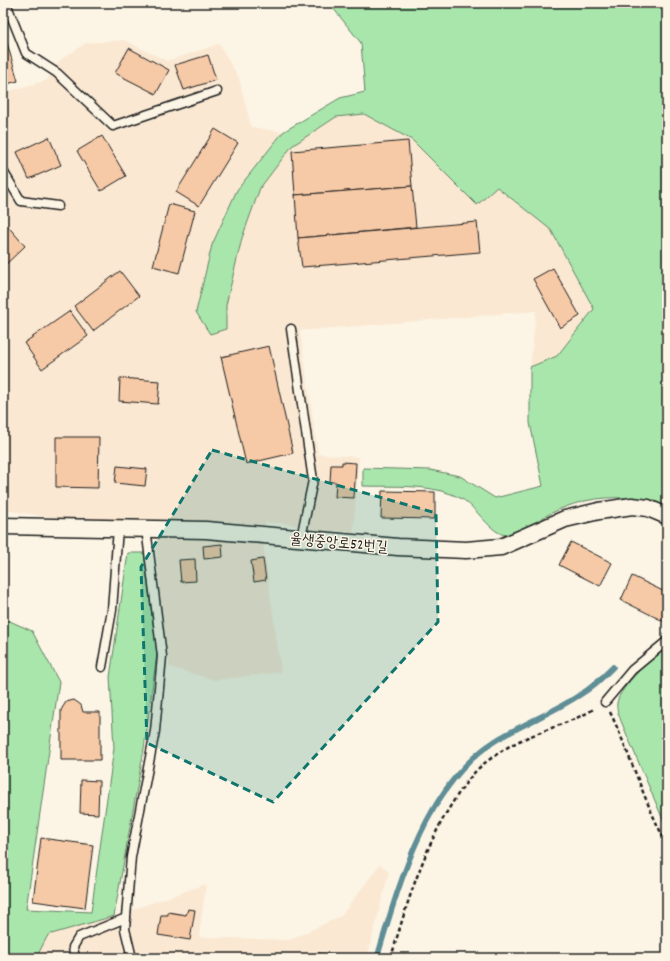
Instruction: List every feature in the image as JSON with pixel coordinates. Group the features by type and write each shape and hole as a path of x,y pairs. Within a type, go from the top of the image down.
{"street":[{"name":"율생중앙로52번길","path":"3,526 206,530 398,547 466,550 500,547 564,519 599,510 632,506 648,508 667,516"}],"lane":[{"path":"6,3 26,53 57,73 113,126 218,91"},
{"path":"3,172 21,201 58,206"},
{"path":"290,329 313,480 301,538"},
{"path":"102,667 112,610 118,528"},
{"path":"132,958 125,930 131,857 155,731 162,656 146,528"},
{"path":"605,702 632,670 667,641"},
{"path":"75,958 73,947 79,937 126,918"}],"path":[{"path":"391,958 401,923 436,834 458,795 475,772 504,750 526,738 586,714 605,702 624,741 648,806 667,844"}],"highlighted area":[{"path":"212,450 436,513 438,622 273,802 147,743 141,567"}],"shaded area":[{"path":"124,40 167,61 219,44 239,78 251,127 283,132 237,190 212,245 226,329 226,305 242,238 260,187 292,146 336,117 364,114 412,140 477,205 497,187 551,230 594,309 557,356 530,367 536,311 300,331 318,454 359,457 353,532 313,531 291,524 265,522 263,543 281,672 215,680 170,667 160,601 154,519 103,521 49,517 3,510 3,93 47,80 60,60 86,43"},
{"path":"380,864 389,872 367,958 36,958 48,935 114,916 206,884 199,937 290,940 341,916"}],"green space":[{"path":"326,3 667,3 667,507 636,499 604,498 589,500 559,510 520,531 506,535 495,530 462,499 451,494 426,488 401,486 363,486 363,468 430,470 460,476 495,498 543,486 530,423 530,367 557,356 594,309 551,230 497,187 477,205 412,140 364,114 336,117 292,146 260,188 242,238 226,305 226,329 210,334 196,312 212,245 237,190 283,132 340,98 365,92 361,43 333,8"},
{"path":"128,553 144,553 157,653 144,749 114,916 48,935 36,958 3,958 3,618 32,631 59,682 26,909 91,912 114,748 110,677"},
{"path":"667,645 667,829 621,721 617,703 619,696 631,680"}],"building":[{"path":"7,43 18,81 3,85 3,44"},
{"path":"129,48 169,70 156,94 115,73"},
{"path":"208,55 216,80 184,90 175,65"},
{"path":"215,129 238,143 199,206 176,192"},
{"path":"102,136 126,176 101,191 77,151"},
{"path":"49,137 61,165 29,179 17,152"},
{"path":"408,141 412,186 295,195 292,151"},
{"path":"412,186 416,227 298,238 295,195"},
{"path":"169,204 195,211 179,273 153,266"},
{"path":"477,222 480,252 302,267 298,238"},
{"path":"5,223 25,246 3,267 3,225"},
{"path":"553,268 580,316 560,328 533,279"},
{"path":"120,271 139,296 93,331 74,306"},
{"path":"70,311 88,336 42,369 24,343"},
{"path":"269,346 293,453 246,464 221,357"},
{"path":"120,378 160,381 158,404 119,401"},
{"path":"56,437 99,437 98,488 56,487"},
{"path":"342,462 356,463 354,498 335,497 336,482 330,482 331,465 342,465"},
{"path":"117,466 147,469 145,486 115,483"},
{"path":"382,491 435,492 435,519 381,518"},
{"path":"571,542 612,563 600,586 559,565"},
{"path":"222,544 223,557 204,559 203,546"},
{"path":"195,559 196,581 181,582 179,560"},
{"path":"263,559 266,580 254,582 251,561"},
{"path":"632,576 667,593 667,618 665,622 621,600"},
{"path":"74,700 81,705 83,712 100,712 100,760 61,760 61,710 66,702"},
{"path":"81,780 99,781 98,814 80,813"},
{"path":"41,838 93,845 85,908 33,901"},
{"path":"188,909 195,910 190,940 158,935 161,915 168,915 168,912 186,915"},
{"path":"318,953 349,957 317,958"}],"waterway":[{"path":"377,958 395,899 418,838 433,809 451,783 471,760 495,741 583,693 597,683 613,667"}]}
